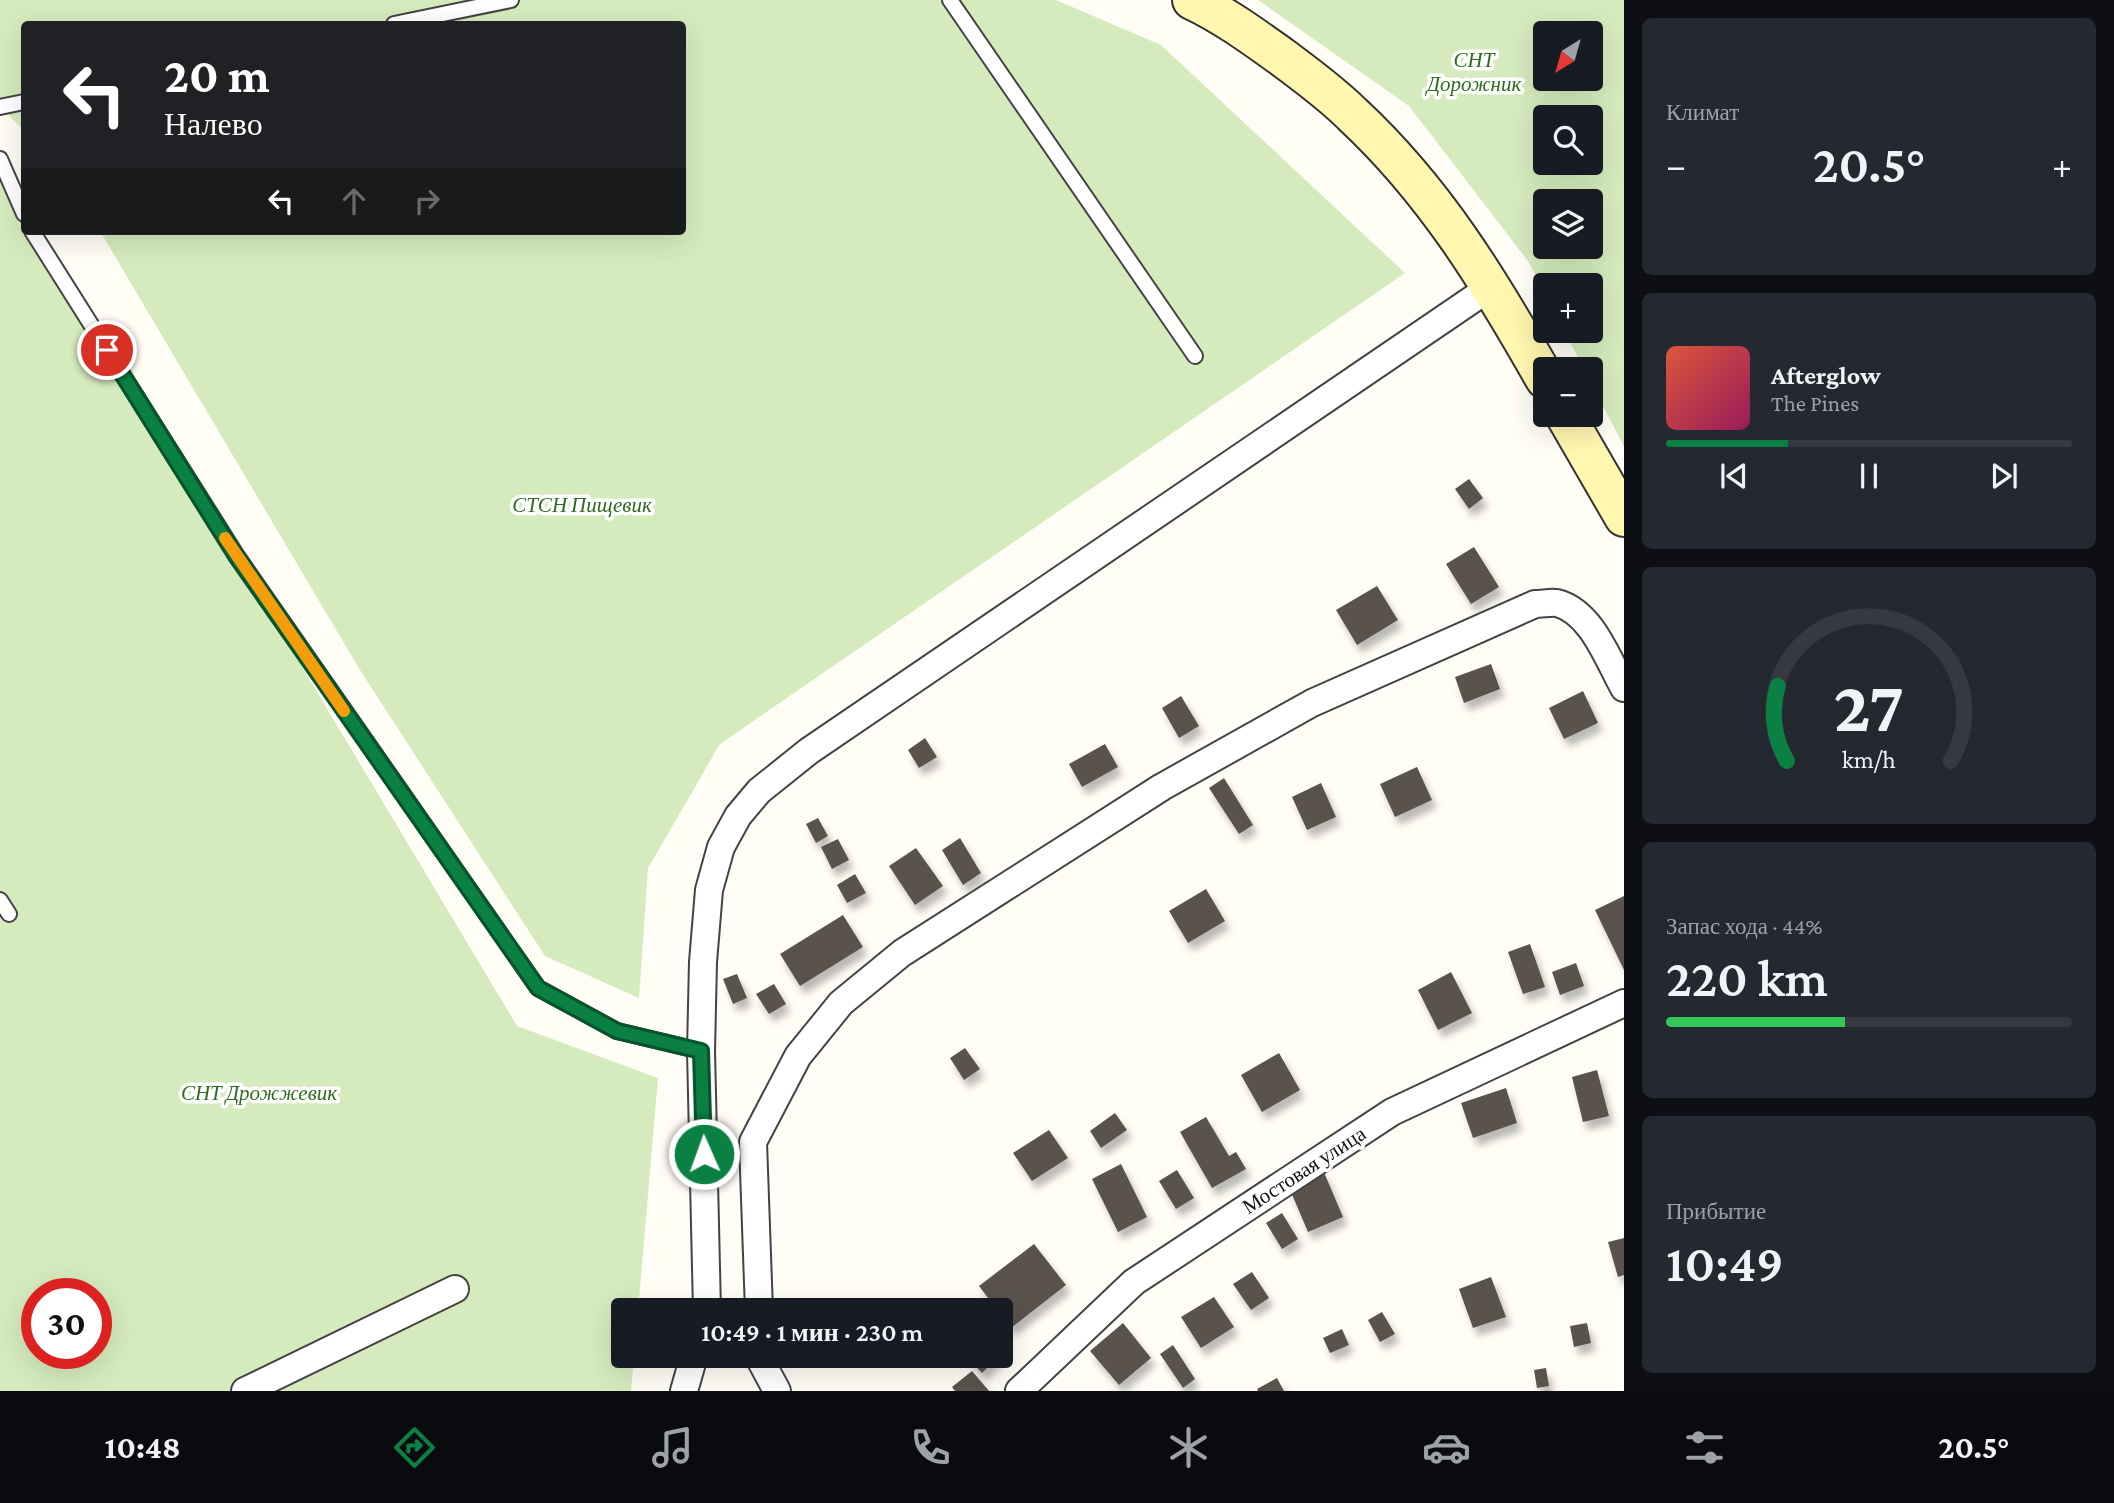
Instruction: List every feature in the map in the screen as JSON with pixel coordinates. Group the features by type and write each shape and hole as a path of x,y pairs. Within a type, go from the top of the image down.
{"street":[{"path":"1201,2 1261,42 1352,113 1397,160 1445,217 1492,286 1533,358"},
{"path":"707,1298 701,1051 703,961 709,890 721,848 738,816 759,791 809,751 1492,286"},
{"path":"1572,427 1624,517"},
{"path":"759,1298 753,1142 798,1056 841,1003 902,953 1162,788 1311,703 1535,604 1557,603 1573,611 1588,625 1624,688"},
{"name":"Мостовая улица","path":"1019,1391 1134,1282 1392,1112 1624,1003"},
{"path":"245,1391 455,1289"},
{"path":"684,1391 691,1368"},
{"path":"765,1368 778,1391"}],"lane":[{"path":"409,21 511,0"},
{"path":"950,0 1195,356"},
{"path":"0,107 21,103"},
{"path":"0,159 21,207"},
{"path":"35,235 236,556 538,988 617,1031 701,1051"},
{"path":"0,900 9,914"}],"green space":[{"name":"СТСН Пищевик","path":"0,0 1056,0 1161,45 1405,273 720,744 648,868 639,998 545,956 360,670 102,235 686,235 686,21 21,21 21,127 0,107"},
{"name":"СНТ Дорожник","path":"1258,0 1624,0 1624,447 1603,406 1603,357 1578,357 1570,343 1603,343 1603,273 1534,273 1528,261 1409,106"},
{"name":"СНТ Дрожжевик","path":"0,165 21,198 21,235 43,235 517,1026 658,1078 639,1298 611,1298 611,1368 633,1368 631,1391 0,1391"}],"building":[{"path":"1469,479 1483,498 1469,509 1455,489"},
{"path":"1474,547 1499,587 1471,604 1446,564"},
{"path":"1377,586 1398,620 1357,645 1336,610"},
{"path":"1491,664 1500,689 1464,703 1455,677"},
{"path":"1583,691 1598,723 1564,739 1549,708"},
{"path":"1181,696 1199,726 1179,738 1162,708"},
{"path":"925,738 937,757 919,768 908,750"},
{"path":"1105,744 1118,767 1082,787 1069,764"},
{"path":"1417,767 1432,800 1395,817 1380,784"},
{"path":"1224,778 1253,825 1239,834 1209,788"},
{"path":"1321,783 1336,817 1307,830 1292,797"},
{"path":"818,818 828,836 816,843 806,824"},
{"path":"960,838 981,873 963,885 942,850"},
{"path":"838,839 849,860 832,869 821,847"},
{"path":"916,848 943,886 915,905 889,866"},
{"path":"855,874 866,893 847,903 837,885"},
{"path":"1206,889 1225,921 1188,943 1169,911"},
{"path":"1624,896 1624,970 1595,910"},
{"path":"843,915 863,947 800,986 780,954"},
{"path":"1530,944 1545,987 1523,994 1508,952"},
{"path":"1576,963 1584,986 1560,995 1552,972"},
{"path":"1451,972 1472,1013 1438,1030 1418,990"},
{"path":"737,974 747,998 733,1004 723,979"},
{"path":"774,984 786,1004 769,1014 756,994"},
{"path":"965,1048 980,1069 964,1080 950,1058"},
{"path":"1279,1053 1300,1090 1262,1112 1241,1075"},
{"path":"1597,1070 1609,1116 1583,1122 1572,1077"},
{"path":"1506,1088 1517,1123 1473,1138 1461,1103"},
{"path":"1115,1113 1127,1130 1101,1148 1090,1131"},
{"path":"1206,1117 1229,1156 1236,1152 1246,1169 1212,1188 1180,1132"},
{"path":"1049,1130 1068,1158 1032,1181 1013,1153"},
{"path":"1121,1164 1147,1217 1118,1232 1092,1179"},
{"path":"1177,1170 1194,1198 1176,1209 1159,1181"},
{"path":"1323,1170 1343,1217 1308,1232 1288,1185"},
{"path":"1282,1213 1298,1239 1282,1249 1266,1223"},
{"path":"1624,1238 1624,1275 1618,1277 1608,1242"},
{"path":"1034,1244 1066,1285 1013,1326 1013,1298 988,1298 979,1286"},
{"path":"1252,1272 1269,1298 1251,1310 1233,1284"},
{"path":"1491,1277 1506,1317 1473,1328 1459,1289"},
{"path":"1214,1297 1234,1327 1201,1348 1181,1317"},
{"path":"1382,1312 1395,1334 1380,1342 1368,1320"},
{"path":"1123,1323 1151,1358 1119,1385 1090,1351"},
{"path":"1587,1323 1591,1343 1574,1347 1570,1326"},
{"path":"1342,1329 1349,1345 1330,1353 1323,1338"},
{"path":"1173,1345 1195,1379 1183,1388 1160,1354"},
{"path":"1546,1368 1549,1386 1537,1388 1534,1370"},
{"path":"972,1371 989,1391 955,1391 952,1387"},
{"path":"1277,1378 1284,1391 1258,1391 1257,1389"}],"slow traffic":[{"path":"225,538 344,711"}],"route":[{"path":"107,350 236,556 538,988 617,1031 701,1051 704,1154"}]}
